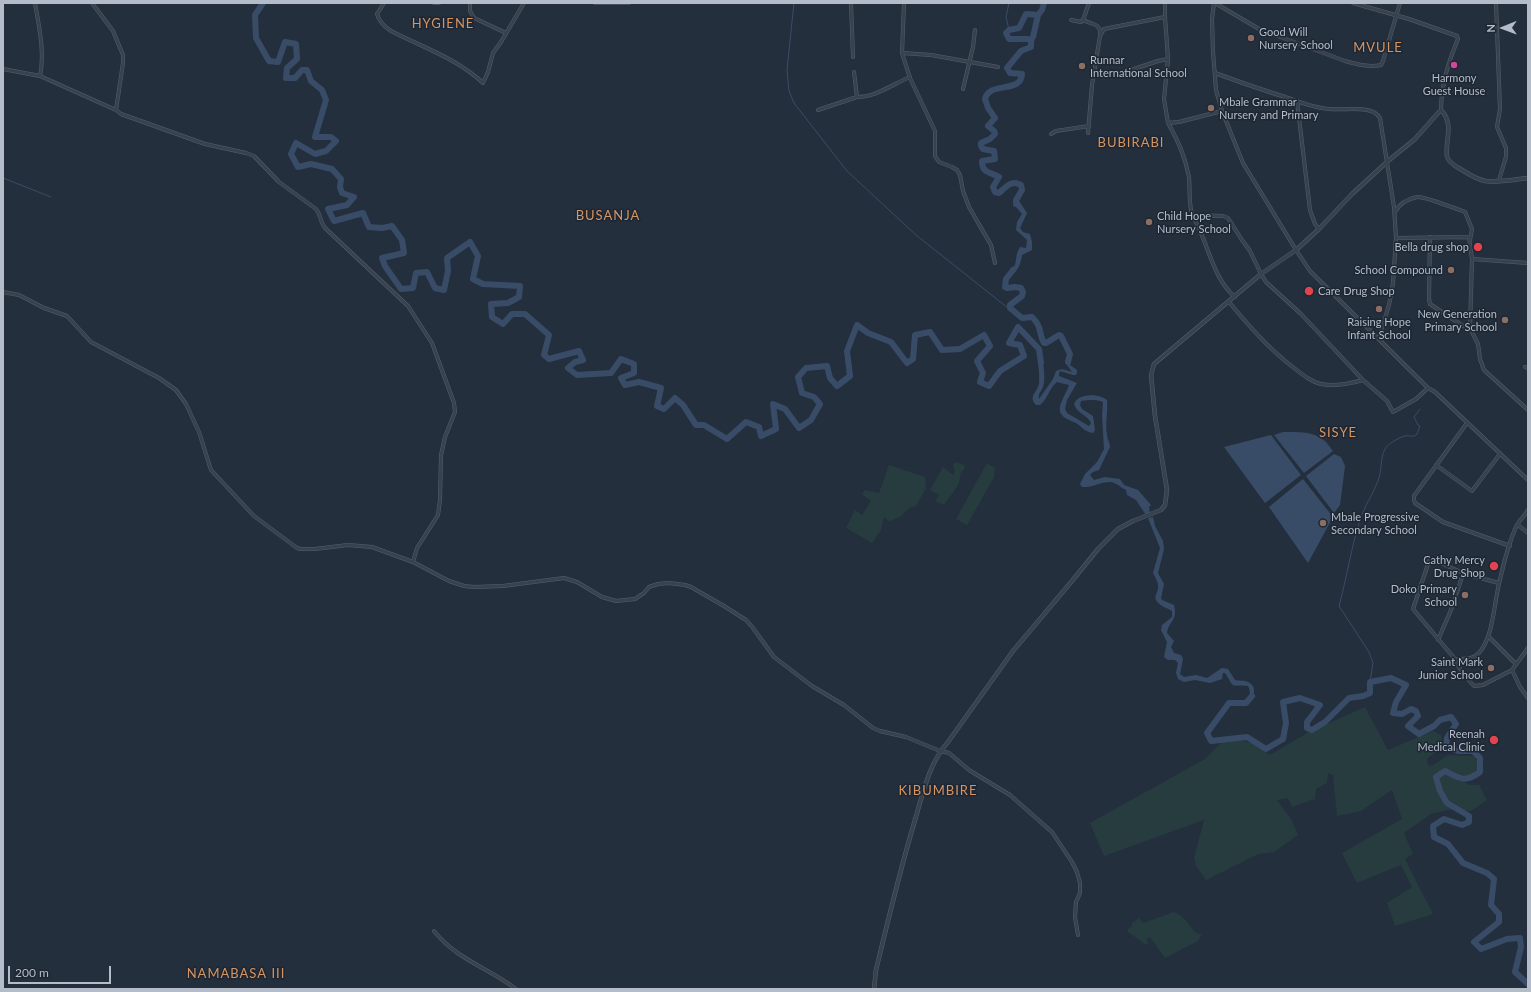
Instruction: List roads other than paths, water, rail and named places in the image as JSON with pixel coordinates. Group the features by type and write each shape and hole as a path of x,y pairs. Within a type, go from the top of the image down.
{"street":[{"path":"35,3 42,53 40,76"},
{"path":"92,3 113,31 123,55 116,110"},
{"path":"384,3 377,14 380,22 384,26 455,63 470,72 483,83 488,72 493,53 524,3"},
{"path":"434,3 439,3"},
{"path":"470,3 470,11 474,18 506,33"},
{"path":"595,3 630,3"},
{"path":"851,3 853,56"},
{"path":"904,3 902,53 910,76 935,131 935,156 937,160 957,170 960,175 963,191 969,207 991,245 995,263"},
{"path":"1083,20 1089,3"},
{"path":"1165,3 1168,59 1164,99 1168,123 1181,146 1184,156 1189,178 1189,197 1192,214 1215,269 1230,293 1235,297"},
{"path":"1400,3 1381,65 1377,66 1345,61 1259,29 1214,3 1212,19 1216,90 1222,111 1243,163 1310,271 1428,388 1435,392 1528,480"},
{"path":"1353,3 1457,36 1458,39 1451,56 1441,94 1441,111 1447,119 1449,129 1448,160 1480,180 1489,182 1528,178"},
{"path":"1496,3 1500,109 1497,127 1506,148 1506,157 1499,180"},
{"path":"1100,36 1104,29 1165,17"},
{"path":"1071,20 1092,22 1100,30 1092,85 1088,133"},
{"path":"963,89 973,47 975,30"},
{"path":"902,53 931,55 998,67"},
{"path":"1116,74 1168,59"},
{"path":"3,69 40,76 116,110 124,116 205,144 254,156 279,182 316,209 319,212 322,225 405,303 431,340 454,403 455,412 445,437 441,455 440,500 438,515 417,548 413,562"},
{"path":"854,72 857,97"},
{"path":"1215,73 1297,101 1327,109 1373,110 1380,118 1395,212 1396,238 1393,283 1389,305 1379,338"},
{"path":"818,110 877,92 910,76"},
{"path":"1297,101 1310,210 1315,224 1319,228"},
{"path":"1168,123 1179,122 1222,111"},
{"path":"874,989 876,970 904,856 925,786 940,751 948,742 1012,651 1098,549 1118,529 1133,521 1152,515 1161,510 1165,505 1167,490 1154,416 1151,375 1154,364 1261,274 1296,250 1352,194 1415,138 1441,111"},
{"path":"1051,134 1056,131 1089,126"},
{"path":"1395,212 1398,206 1403,202 1419,197 1466,212 1472,229 1470,241 1472,259 1470,328 1478,344 1480,359 1484,370 1528,410"},
{"path":"1192,214 1223,216 1228,218 1250,251 1266,282 1300,314 1363,380 1387,402 1393,412 1416,400 1428,388"},
{"path":"1396,238 1466,236 1470,241"},
{"path":"1430,237 1430,304 1463,326 1470,328"},
{"path":"1472,259 1528,263"},
{"path":"3,292 19,295 44,308 67,316 91,342 159,378 176,390 186,404 199,432 211,470 214,474 233,492 254,516 296,548 309,550 348,545 372,547 413,562 449,581 464,586 503,586 564,578 577,582 602,597 616,601 635,598 644,593 649,587 658,584 669,583 685,585 724,606 746,620 774,657 812,686 844,705 873,728 906,737 940,751 949,753 969,770 1010,795 1054,835 1072,862 1080,883 1080,893 1075,909 1078,935"},
{"path":"1229,302 1251,329 1270,348 1309,380 1330,385 1343,385 1363,380"},
{"path":"1467,423 1414,496 1414,500 1443,522 1510,546"},
{"path":"1436,465 1472,491 1500,454"},
{"path":"1455,660 1467,659 1477,654 1484,646 1488,636 1499,583 1510,546 1518,525 1528,510"},
{"path":"1518,525 1528,533"},
{"path":"1499,583 1465,574 1432,559 1429,561 1413,609 1455,660 1463,674 1474,686 1483,685 1512,670 1528,648"},
{"path":"1438,640 1456,598 1462,577 1465,574"},
{"path":"1488,636 1516,664"},
{"path":"1512,670 1520,687 1528,698"},
{"path":"434,931 448,946 473,965 484,969 516,989"}],"water":[{"path":"1016,198 1021,198 1019,201 1027,213 1020,228 1023,232 1030,234 1032,250 1022,255 1018,268 1014,274 1008,277 1006,275 1015,265 1017,253 1020,247 1026,248 1027,240 1016,230 1017,222 1022,214 1016,207 1013,200"},
{"path":"1037,354 1042,354 1044,375 1044,384 1039,394 1039,399 1053,379 1056,371 1062,369 1072,372 1067,365 1070,354 1070,365 1077,370 1076,375 1060,371 1059,374 1059,376 1077,383 1067,400 1065,409 1067,413 1089,426 1091,423 1089,420 1075,407 1074,404 1076,400 1084,396 1094,395 1107,400 1106,431 1110,447 1099,470 1090,475 1094,480 1105,477 1120,479 1124,485 1138,490 1151,505 1149,507 1150,514 1146,515 1136,500 1127,495 1126,490 1114,483 1106,482 1089,487 1082,487 1080,484 1085,474 1097,462 1104,449 1102,415 1103,402 1095,400 1081,401 1080,405 1082,409 1093,416 1095,430 1093,433 1065,418 1060,412 1061,405 1069,385 1057,382 1052,387 1043,403 1036,405 1033,397 1039,384"},
{"path":"1283,432 1303,432 1318,436 1325,441 1333,451 1304,473 1274,435"},
{"path":"1271,435 1301,475 1265,503 1224,447"},
{"path":"1334,454 1341,457 1345,466 1340,505 1334,513 1306,476"},
{"path":"1303,479 1333,517 1308,563 1269,507"},
{"path":"1153,517 1155,526 1163,541 1164,549 1158,573 1164,584 1161,598 1162,600 1174,605 1175,610 1174,617 1167,633 1174,641 1171,647 1174,653 1181,655 1183,659 1180,674 1184,677 1196,675 1207,678 1222,668 1228,669 1235,680 1246,681 1253,686 1254,692 1248,702 1247,700 1250,692 1248,686 1232,684 1225,673 1223,673 1222,679 1210,683 1195,680 1184,682 1178,679 1176,673 1178,663 1175,660 1168,660 1164,657 1167,642 1161,630 1162,625 1172,617 1172,611 1159,604 1156,598 1158,586 1153,573 1160,548 1148,518"}],"waterway":[{"path":"263,3 255,15 256,38 269,61 278,62 285,42 296,44 297,59 287,68 286,78 295,78 302,70 307,70 311,81 322,90 326,100 315,137 331,137 336,141 326,151 315,154 296,143 291,154 298,167 311,164 332,169 341,179 340,187 342,193 354,197 347,205 328,209 334,221 363,213 369,227 382,228 392,226 402,240 404,253 382,258 385,266 401,289 413,288 416,273 427,272 435,288 444,290 448,271 447,258 470,242 478,256 473,279 483,284 520,286 519,297 508,303 491,304 492,317 503,324 512,314 525,314 549,335 544,355 549,359 579,351 583,360 575,362 568,368 577,375 611,373 621,359 634,364 634,373 621,378 625,385 639,382 661,388 657,406 664,409 675,398 683,405 696,425 704,425 727,439 746,422 759,427 761,436 776,429 773,404 785,409 799,428 811,420 820,404 814,397 802,393 798,377 806,368 827,366 830,378 837,386 850,376 847,351 857,325 868,333 891,342 907,363 913,359 915,335 930,332 942,350 960,349 984,335 990,346 977,361 983,373 980,382 989,386 1000,371 1024,356 1020,345 1009,343 1018,327 1039,349 1041,363"},
{"path":"794,3 787,70 789,91 794,103 847,171 916,235 1008,308 1010,308"},
{"path":"1009,3 1006,17 1009,30"},
{"path":"1016,204 1016,200 1022,190 1021,185 1018,183 1012,183 999,193 995,192 993,187 999,177 985,170 982,165 982,161 995,159 994,151 983,149 981,146 981,143 990,139 995,134 994,131 988,126 995,118 988,108 985,99 992,90 1011,86 1020,80 1022,74 1010,73 1007,68 1021,51 1031,47 1031,41 1028,39 1009,39 1006,33 1009,30 1019,28 1026,14 1038,15 1042,10 1044,3"},
{"path":"1031,41 1038,15"},
{"path":"3,178 51,197"},
{"path":"1013,270 1006,279 1005,287 1021,288 1023,292 1022,296 1010,305 1010,308 1022,318 1032,317 1038,324 1044,343 1059,335 1061,336 1070,354 1068,362"},
{"path":"1370,682 1373,663 1369,652 1339,606 1360,520 1378,481 1383,453 1386,447 1397,439 1405,436 1414,436 1417,434 1420,426 1414,417 1420,409"},
{"path":"1252,696 1246,703 1229,703 1207,733 1211,741 1247,737 1266,749 1283,739 1286,723 1283,702 1300,698 1320,705 1307,722 1307,728 1312,730 1325,722 1349,698 1363,696 1370,693 1370,682 1391,678 1406,685 1396,702 1393,713 1402,714 1411,709 1416,711 1418,716 1408,726 1419,734 1434,726 1440,720 1451,717 1456,724 1447,738 1446,747 1458,751 1473,751 1480,758 1480,772 1466,779 1459,778 1445,771 1436,777 1440,791 1447,803 1469,816 1469,822 1462,825 1444,819 1433,826 1434,837 1448,844 1463,863 1487,873 1494,879 1491,905 1499,914 1499,922 1474,942 1481,949 1507,939 1520,938 1521,947 1515,972 1528,984"}],"place":[{"name":"Good Will Nursery School","path":"1251,38"},
{"name":"Harmony Guest House","path":"1454,65"},
{"name":"Runnar International School","path":"1082,66"},
{"name":"Mbale Grammar Nursery and Primary","path":"1211,108"},
{"name":"Child Hope Nursery School","path":"1149,222"},
{"name":"Bella drug shop","path":"1478,247"},
{"name":"School Compound","path":"1451,270"},
{"name":"Care Drug Shop","path":"1309,291"},
{"name":"Raising Hope Infant School","path":"1379,309"},
{"name":"New Generation Primary School","path":"1505,320"},
{"name":"Mbale Progressive Secondary School","path":"1323,523"},
{"name":"Cathy Mercy Drug Shop","path":"1494,566"},
{"name":"Doko Primary School","path":"1465,595"},
{"name":"Saint Mark Junior School","path":"1491,668"},
{"name":"Reenah Medical Clinic","path":"1494,740"}],"district":[{"name":"HYGIENE","path":"443,24"},
{"name":"MVULE","path":"1378,48"},
{"name":"BUBIRABI","path":"1131,143"},
{"name":"BUSANJA","path":"608,216"},
{"name":"SISYE","path":"1338,433"},
{"name":"KIBUMBIRE","path":"938,791"},
{"name":"NAMABASA III","path":"236,974"}]}
